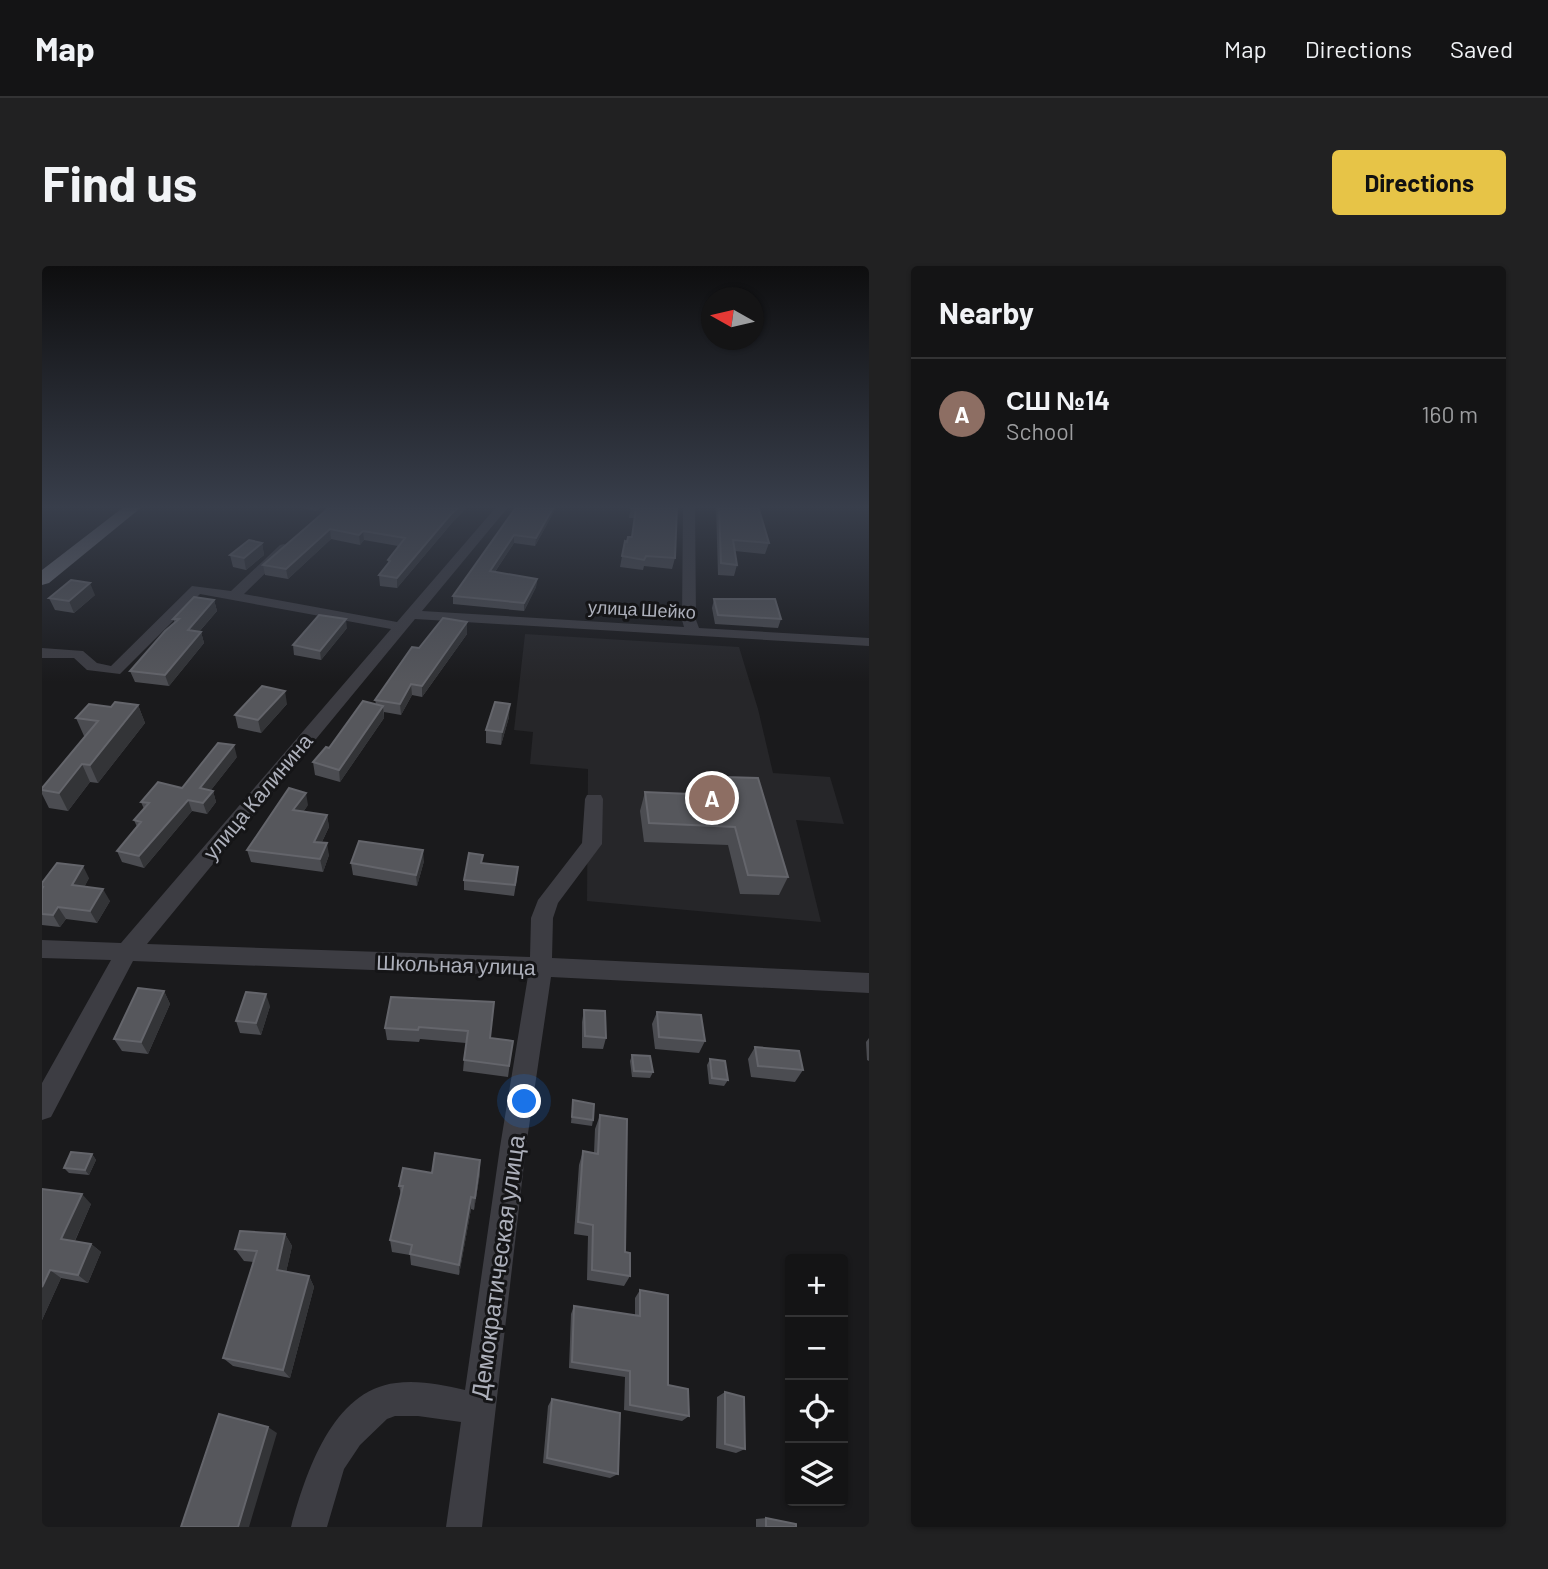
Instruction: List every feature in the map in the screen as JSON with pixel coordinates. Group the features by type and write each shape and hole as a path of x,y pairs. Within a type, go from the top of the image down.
{"highway":[{"path":"42,579 60,565"}],"street":[{"path":"234,596 266,565"},
{"name":"улица Калинина","path":"42,1108 127,952 454,565"},
{"path":"689,565 689,620 693,631"},
{"name":"улица Шейко","path":"42,653 78,654 86,665 114,671 197,589 408,621 693,631 869,642"},
{"name":"Демократическая улица","path":"464,1527 478,1409 541,967 542,918 549,900 592,844 594,799"},
{"name":"Школьная улица","path":"42,949 541,967 869,983"},
{"path":"309,1527 318,1489 334,1450 372,1410 385,1401 396,1400 446,1402 478,1409"}],"shaded area":[{"path":"525,634 739,647 758,709 773,773 830,777 844,824 796,820 821,922 587,901 588,769 530,764 533,732 514,730"}],"building":[{"path":"263,565 291,565 286,569"},
{"path":"387,565 408,565 397,578 379,575"},
{"path":"475,565 494,565 490,571 537,579 524,603 453,596"},
{"path":"71,580 90,583 69,601 49,598"},
{"path":"194,597 214,600 188,630 201,632 165,675 130,671 179,619 173,619"},
{"path":"714,599 775,599 781,619 718,615"},
{"path":"319,615 346,619 320,651 293,645"},
{"path":"443,618 467,622 422,686 411,684 400,704 375,700 412,647 419,648"},
{"path":"262,686 285,691 258,720 235,715"},
{"path":"363,701 383,706 339,770 313,762 326,747 329,748"},
{"path":"115,702 138,705 90,765 82,764 59,793 42,790 98,721 76,718 89,704 111,707"},
{"path":"495,702 510,704 502,732 486,730"},
{"path":"218,743 234,745 200,788 213,791 203,803 188,800 139,856 117,851 141,822 134,820 149,803 141,802 158,782 182,788"},
{"path":"723,777 758,778 788,877 748,875 735,827 649,823 645,792 690,794 693,807 722,808 721,803 729,803"},
{"path":"289,788 306,793 293,810 327,815 314,842 327,843 320,859 247,850"},
{"path":"359,841 423,850 416,875 351,863"},
{"path":"469,853 483,855 481,863 518,867 515,885 464,880"},
{"path":"57,863 83,866 72,885 103,889 90,911 58,907 53,915 42,914 42,883"},
{"path":"138,988 164,991 141,1042 114,1039"},
{"path":"246,992 266,994 256,1023 236,1021"},
{"path":"391,997 494,1002 490,1038 513,1041 509,1066 464,1060 468,1031 419,1027 418,1030 385,1028"},
{"path":"584,1010 605,1011 606,1038 585,1036"},
{"path":"657,1012 701,1015 705,1041 659,1037"},
{"path":"755,1047 799,1051 803,1070 758,1066"},
{"path":"632,1055 650,1056 653,1072 634,1071"},
{"path":"710,1059 725,1061 728,1080 712,1078"},
{"path":"573,1100 594,1104 593,1120 572,1117"},
{"path":"600,1115 627,1119 625,1252 630,1253 630,1276 592,1270 593,1225 578,1222 583,1151 598,1154"},
{"path":"71,1152 92,1154 85,1170 64,1168"},
{"path":"435,1153 480,1160 475,1198 471,1197 459,1265 410,1254 412,1245 390,1240 403,1186 399,1186 403,1168 432,1173"},
{"path":"42,1189 82,1194 61,1239 91,1244 78,1275 50,1270 42,1287"},
{"path":"240,1231 285,1234 277,1270 309,1276 283,1370 223,1358 257,1251 235,1249"},
{"path":"640,1290 668,1295 668,1385 688,1389 689,1416 630,1405 630,1371 572,1362 574,1306 640,1316"},
{"path":"725,1392 744,1397 745,1449 725,1444"},
{"path":"552,1399 620,1413 618,1474 547,1458"},
{"path":"219,1414 268,1427 238,1527 181,1527"},
{"path":"766,1518 796,1524 796,1527 766,1527"}],"place":[{"name":"СШ №14","path":"712,798"}]}
